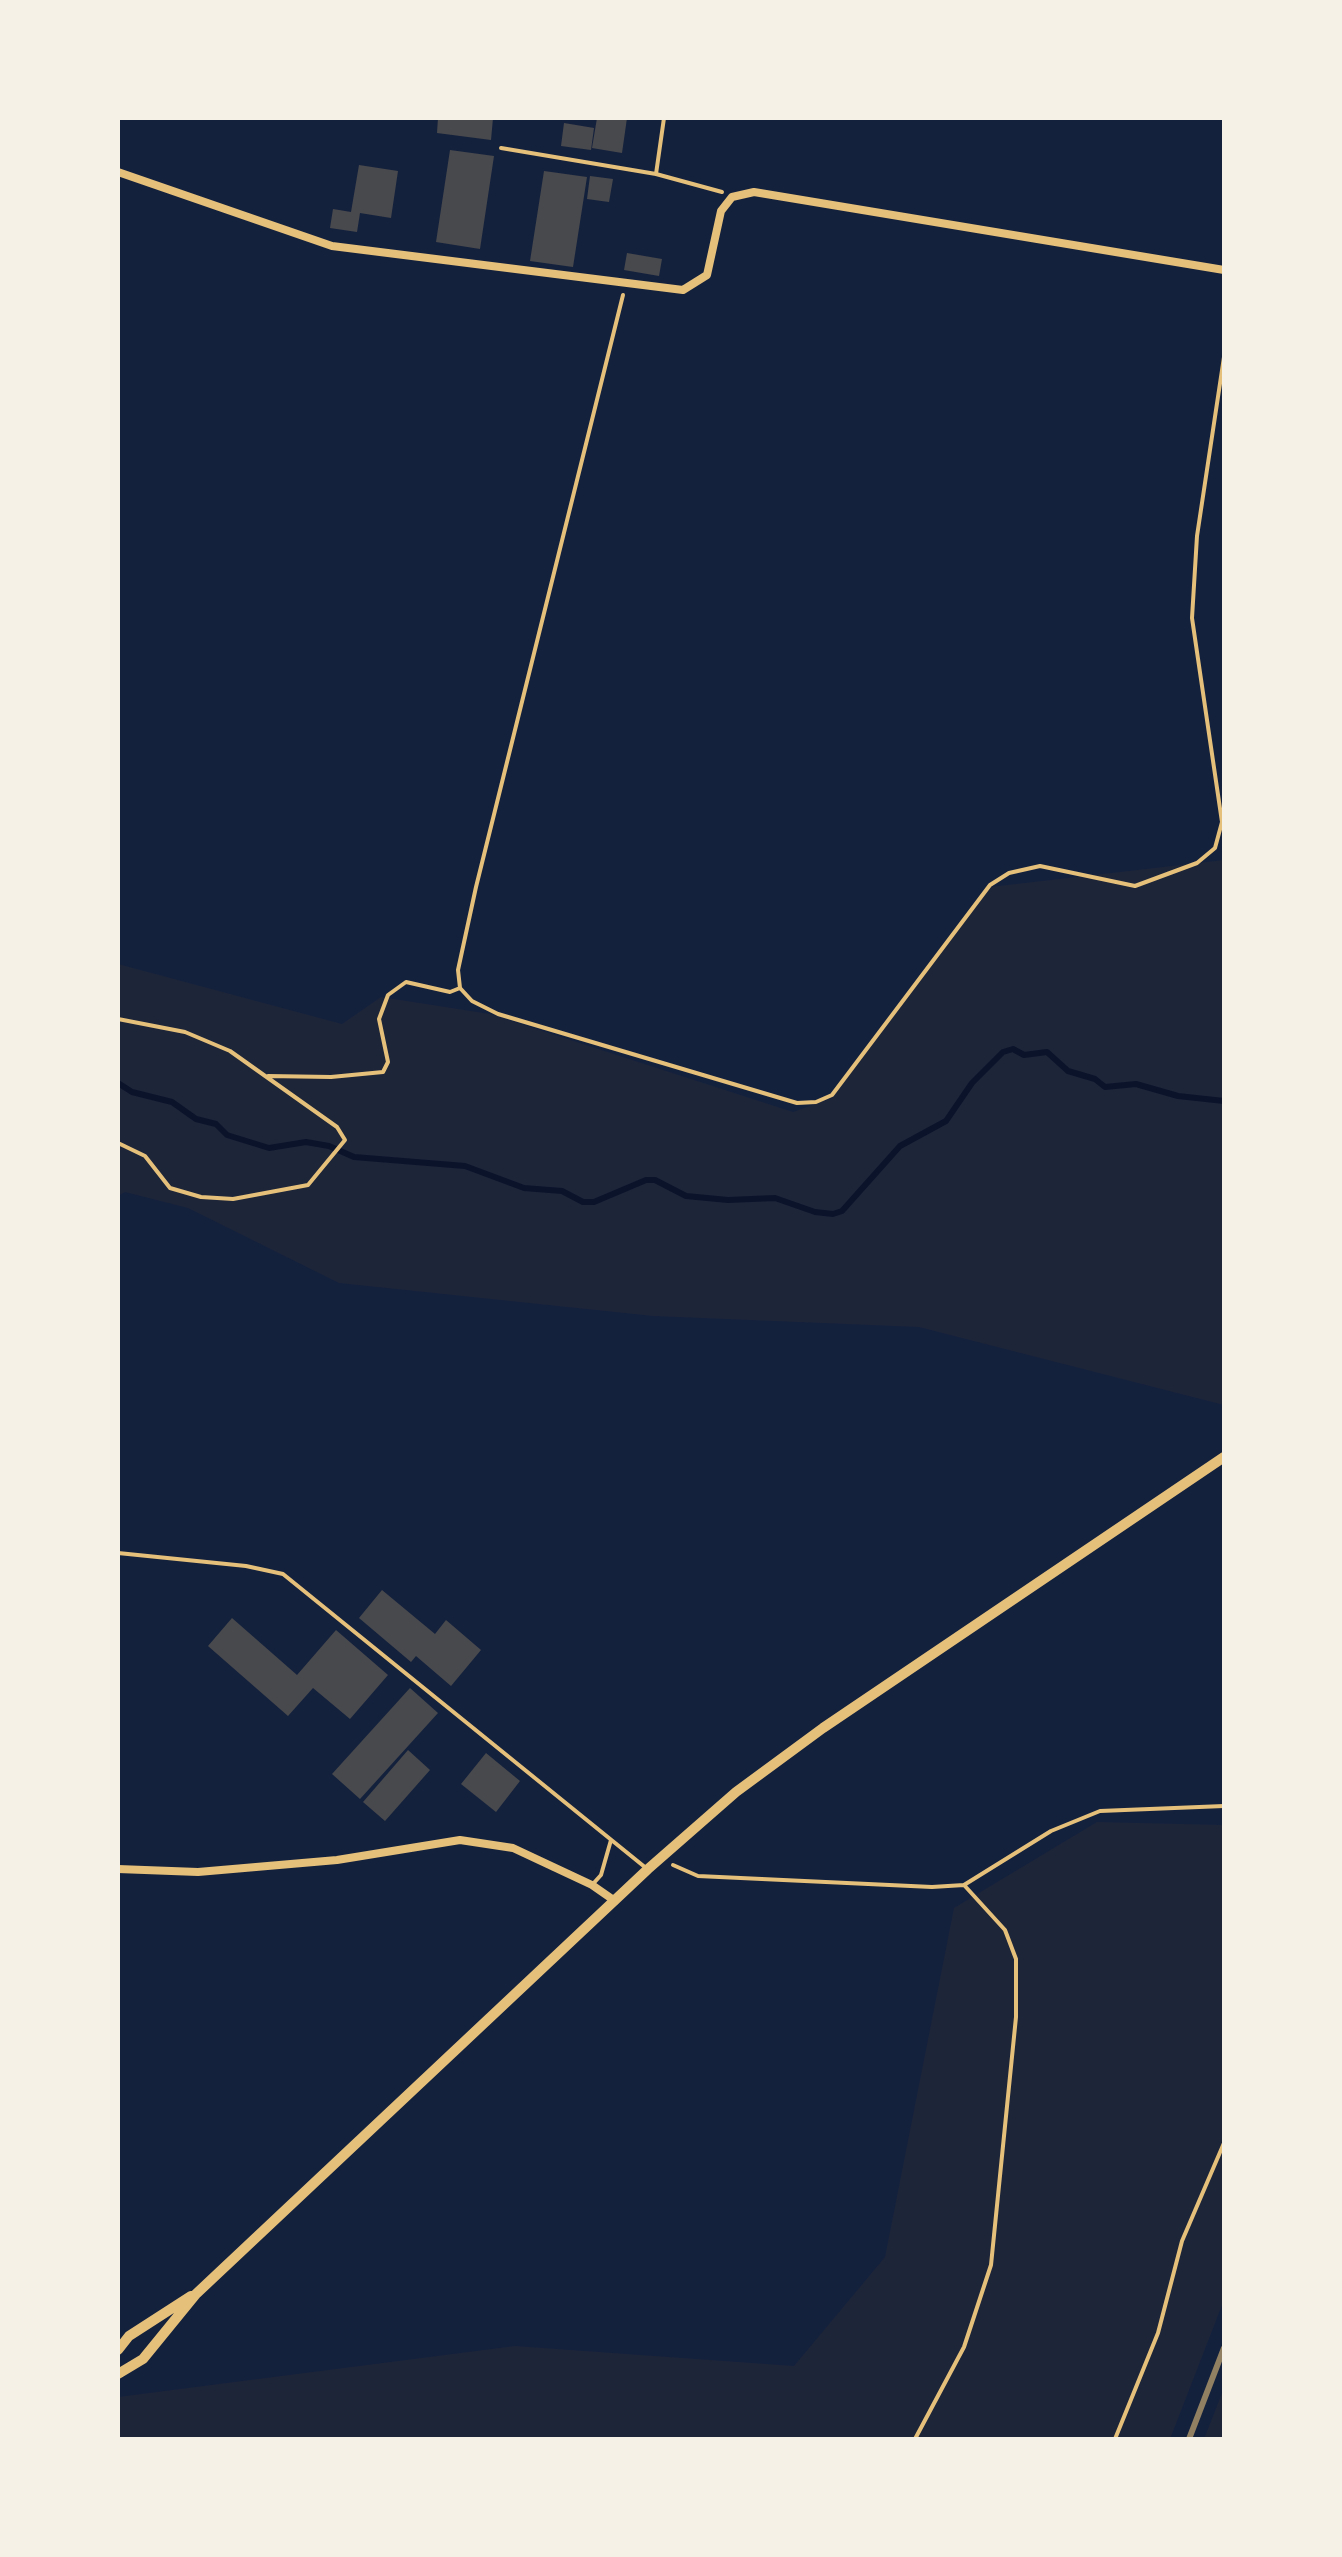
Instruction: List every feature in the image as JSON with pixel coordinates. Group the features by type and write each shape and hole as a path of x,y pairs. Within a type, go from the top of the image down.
{"street":[{"path":"118,172 332,246 683,290 707,275 721,211 732,197 754,192 1224,270"},
{"path":"118,2374 143,2359 196,2294 663,1855 736,1792 823,1728 1224,1457"},
{"path":"118,1869 229,1870 337,1860 460,1840 513,1848 592,1885 615,1901"},
{"path":"118,2350 129,2336 196,2294"}],"lane":[{"path":"118,1553 246,1566 283,1574 390,1657 648,1869"},
{"path":"592,1885 601,1875 611,1840"}],"path":[{"path":"656,174 664,118"},
{"path":"501,148 656,174 714,188 732,197"},
{"path":"626,283 476,887 458,970 460,988 472,1001 498,1014 797,1103 816,1102 832,1095 844,1082 990,885 1009,873 1040,866 1135,886 1197,863 1215,848 1222,822 1192,618 1197,536 1224,357"},
{"path":"266,1076 372,1076 383,1072 388,1062 379,1019 388,995 406,982 450,992 460,988"},
{"path":"118,1019 185,1032 230,1051 337,1127 345,1140 308,1185 233,1199 201,1197 170,1188 145,1156 118,1143"},
{"path":"663,1855 672,1864 698,1876 932,1887 964,1885 1051,1831 1100,1811 1224,1806"},
{"path":"672,1864 680,1856"},
{"path":"915,2439 964,2347 991,2265 1016,2017 1016,1959 1005,1930 964,1885"},
{"path":"1115,2439 1158,2333 1182,2241 1224,2143"}],"shaded area":[{"path":"1224,860 1224,1405 919,1327 653,1316 339,1283 188,1208 125,1192 118,1196 118,964 342,1024 381,997 490,1014 793,1112 832,1098 990,887"},
{"path":"1097,1822 1224,1825 1224,2300 1170,2439 118,2439 118,2397 515,2346 794,2366 885,2257 954,1908"},
{"path":"1224,2388 1224,2439 1204,2439 1208,2429"}],"building":[{"path":"438,118 493,118 491,140 437,133"},
{"path":"597,118 627,118 622,153 592,148"},
{"path":"564,123 594,128 591,150 561,146"},
{"path":"450,150 494,156 480,249 436,242"},
{"path":"359,165 398,171 391,218 360,213 357,232 330,228 333,209 351,212"},
{"path":"544,171 587,177 573,267 530,261"},
{"path":"590,176 613,179 609,202 587,199"},
{"path":"627,253 662,259 659,276 624,270"},
{"path":"382,1590 435,1634 446,1620 481,1650 451,1686 416,1656 411,1662 359,1618"},
{"path":"232,1618 297,1675 336,1630 388,1675 350,1719 313,1688 288,1716 208,1646"},
{"path":"410,1688 438,1713 360,1799 332,1774"},
{"path":"408,1750 430,1770 385,1821 363,1802"},
{"path":"486,1753 520,1781 496,1812 461,1784"}],"waterway":[{"path":"118,1083 132,1092 172,1102 196,1119 216,1124 227,1135 269,1148 306,1142 329,1146 354,1157 465,1166 524,1188 562,1191 583,1202 594,1202 646,1180 655,1180 686,1196 728,1200 775,1198 815,1212 833,1214 842,1211 900,1146 946,1121 972,1083 1003,1052 1013,1049 1024,1055 1047,1052 1068,1071 1095,1079 1105,1087 1136,1084 1178,1096 1224,1101"}],"railway":[{"path":"1189,2439 1224,2348"}]}
